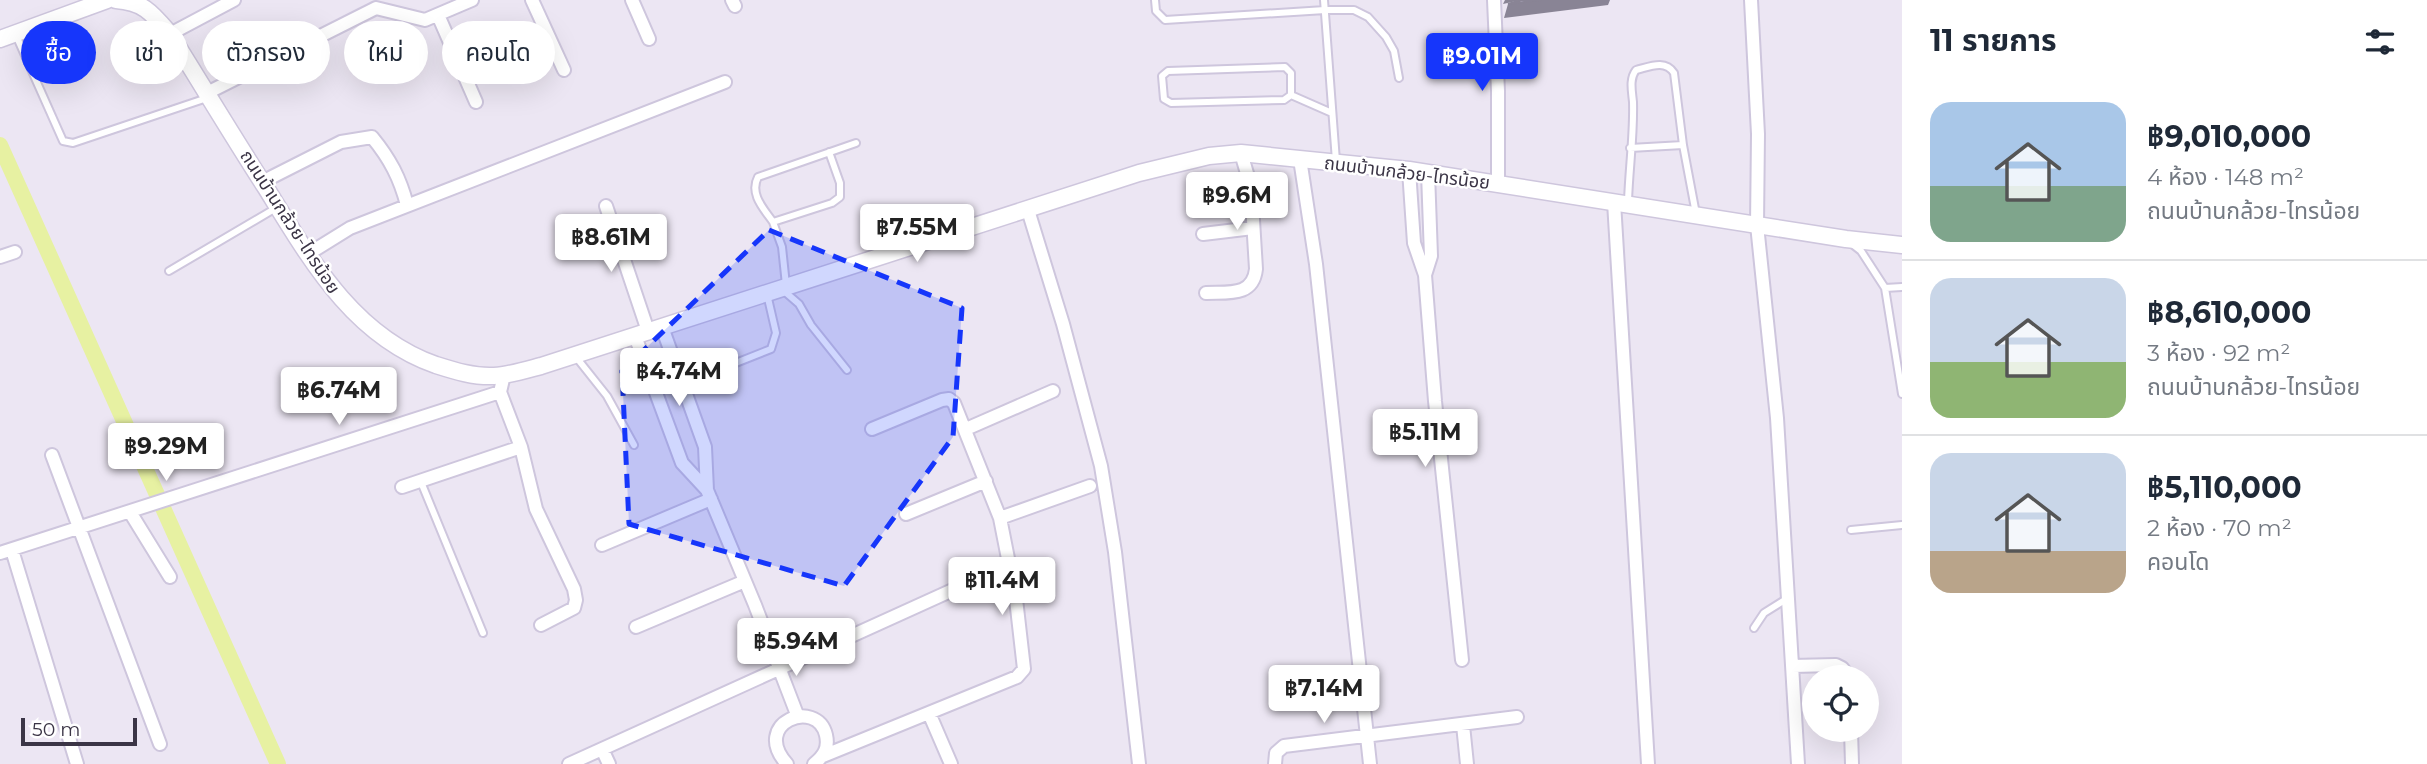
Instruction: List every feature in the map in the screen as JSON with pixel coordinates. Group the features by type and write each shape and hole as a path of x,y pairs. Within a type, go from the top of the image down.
{"street":[{"path":"7,36 107,0"},
{"name":"ถนนบ้านกล้วย-ไทรน้อย","path":"116,0 135,1 158,21"},
{"path":"188,24 234,0"},
{"path":"208,95 376,8 425,20 472,0"},
{"path":"532,0 564,70"},
{"path":"632,0 649,39"},
{"path":"1751,0 1758,134 1757,225 1777,418 1798,764"},
{"path":"1497,7 1499,184"},
{"path":"438,15 476,102"},
{"name":"ถนนบ้านกล้วย-ไทรน้อย","path":"188,63 307,254 349,308 374,331 399,348 451,370 477,375 504,374 575,356 1072,194 1179,162 1241,153 1409,170 1846,239 1902,244"},
{"path":"307,254 350,228 725,82"},
{"path":"262,182 341,142 372,137 401,180 407,205"},
{"path":"1206,293 1241,290 1249,287 1255,280 1251,187 1241,153"},
{"path":"1300,159 1316,264 1370,764"},
{"path":"1409,170 1414,243 1425,275 1462,660"},
{"path":"1425,275 1432,257 1428,173"},
{"path":"1621,203 1648,764"},
{"path":"606,206 648,332 682,463 709,495 746,581 798,717"},
{"path":"1028,210 1063,324 1101,466 1115,552 1139,764"},
{"path":"1203,234 1253,229"},
{"path":"0,257 15,252"},
{"path":"648,332 705,447 709,495"},
{"path":"504,374 500,392 521,447 536,509 574,589 576,600 574,608 541,625"},
{"path":"966,429 1053,391"},
{"path":"78,764 6,552 500,392"},
{"path":"819,760 1017,677 1024,668 1025,657 1000,518 954,403 946,399 872,429"},
{"path":"402,487 521,447"},
{"path":"52,455 160,744"},
{"path":"906,514 986,481"},
{"path":"1000,518 1090,486"},
{"path":"602,545 709,495"},
{"path":"130,512 170,577"},
{"path":"569,764 1010,564"},
{"path":"636,627 746,581"},
{"path":"1792,666 1802,666"},
{"path":"929,713 951,764"},
{"path":"787,764 778,754 775,740 779,728 789,719 803,716 816,720 825,730 827,743 819,760"},
{"path":"1275,764 1276,754 1284,746 1517,717"},
{"path":"1463,724 1467,764"},
{"path":"1852,742 1852,764"},
{"path":"602,749 609,764"}],"lane":[{"path":"1155,0 1156,12 1165,20 1354,10 1378,26 1394,51 1399,78"},
{"path":"1324,0 1336,162"},
{"path":"7,36 64,141 73,143 208,95"},
{"path":"1621,203 1634,126 1632,75 1636,70 1658,65 1668,66 1674,73 1683,145 1696,214"},
{"path":"1285,67 1291,73 1291,95 1284,100 1168,103 1164,99 1162,76 1168,71 1285,67"},
{"path":"1291,95 1332,113"},
{"path":"708,374 771,349 776,333 782,247 773,222 756,195 754,188 758,177 856,142"},
{"path":"1630,148 1683,145"},
{"path":"773,222 832,203 840,197 840,183 829,152"},
{"path":"169,271 277,207"},
{"path":"1846,239 1861,251 1885,288 1902,394"},
{"path":"1885,288 1902,287"},
{"path":"778,288 799,304 811,325 847,370"},
{"path":"575,356 607,396 634,445"},
{"path":"421,482 483,633"},
{"path":"1851,530 1902,525"},
{"path":"1754,628 1764,613 1788,598"}],"highlighted area":[{"path":"769,230 962,308 953,437 844,586 629,524 622,371"}],"building":[{"path":"1521,0 1541,0 1508,4"}],"waterway":[{"path":"0,145 278,764"}]}
